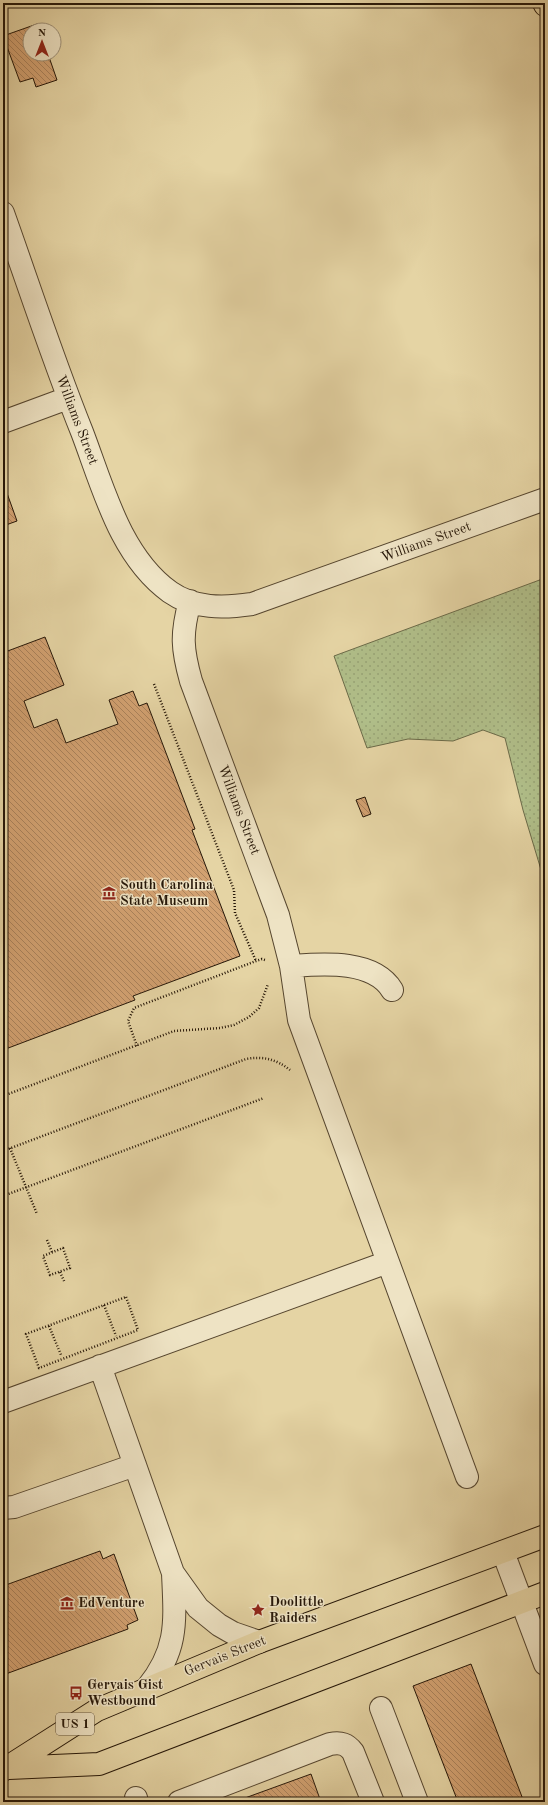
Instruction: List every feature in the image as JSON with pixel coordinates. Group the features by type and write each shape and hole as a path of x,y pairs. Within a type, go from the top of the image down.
{"main road":[{"name":"Gervais Street","path":"5,1766 97,1710 147,1688 259,1642 545,1536"},
{"name":"Gervais Street","path":"5,1766 99,1764 545,1593"}],"street":[{"name":"Williams Street","path":"3,213 68,398 114,515 136,555 160,583 171,593 190,601 225,608 252,604 545,499"},
{"path":"3,422 68,398"},
{"name":"Williams Street","path":"190,601 183,634 183,648 191,681 278,915 291,966 299,1020 467,1477"},
{"path":"291,966 328,963 347,965 373,974 384,981 392,990"},
{"path":"3,1402 388,1262"},
{"path":"100,1366 173,1573 198,1608 219,1625 234,1633 259,1642"},
{"path":"3,1508 14,1507 135,1465"},
{"path":"503,1552 545,1664"},
{"path":"147,1688 165,1663 170,1647 174,1620 173,1573"},
{"path":"381,1708 417,1802"},
{"path":"178,1802 338,1742 349,1747 353,1752 373,1802"}],"path":[{"path":"154,684 234,890 235,913 256,961"},
{"path":"137,1046 128,1021 134,1008 262,959"},
{"path":"3,1096 174,1031 227,1027 241,1022 260,1008 269,982"},
{"path":"3,1151 246,1059 273,1059 291,1071"},
{"path":"3,1196 264,1098"},
{"path":"10,1148 37,1214"},
{"path":"47,1240 52,1252"},
{"path":"63,1248 70,1268 50,1275 43,1256 52,1252 63,1248"},
{"path":"60,1272 65,1283"},
{"path":"126,1297 138,1330 39,1368 26,1334 104,1305 126,1297"},
{"path":"104,1305 117,1338"},
{"path":"49,1326 62,1359"}],"green space":[{"path":"545,578 545,883 523,810 505,738 483,730 453,741 408,739 367,748 334,656"}],"building":[{"path":"22,29 22,62 51,62 57,80 36,87 33,78 20,82 3,36"},
{"path":"3,482 17,521 3,526"},
{"name":"South Carolina State Museum","path":"45,637 64,685 24,701 34,728 57,719 66,743 118,724 109,700 133,691 139,706 147,703 195,829 192,830 240,956 133,996 135,1000 3,1050 3,647 5,652"},
{"path":"365,797 371,814 363,817 356,800"},
{"name":"EdVenture","path":"100,1551 103,1559 114,1554 138,1620 127,1625 128,1629 3,1675 3,1586"},
{"path":"471,1664 524,1802 458,1802 413,1686"},
{"path":"311,1774 321,1802 234,1802"}],"place":[{"name":"South Carolina State Museum","path":"109,893"},
{"name":"EdVenture","path":"67,1603"},
{"name":"Doolittle Raiders","path":"258,1610"},
{"name":"Gervais Gist Westbound","path":"76,1693"}]}
